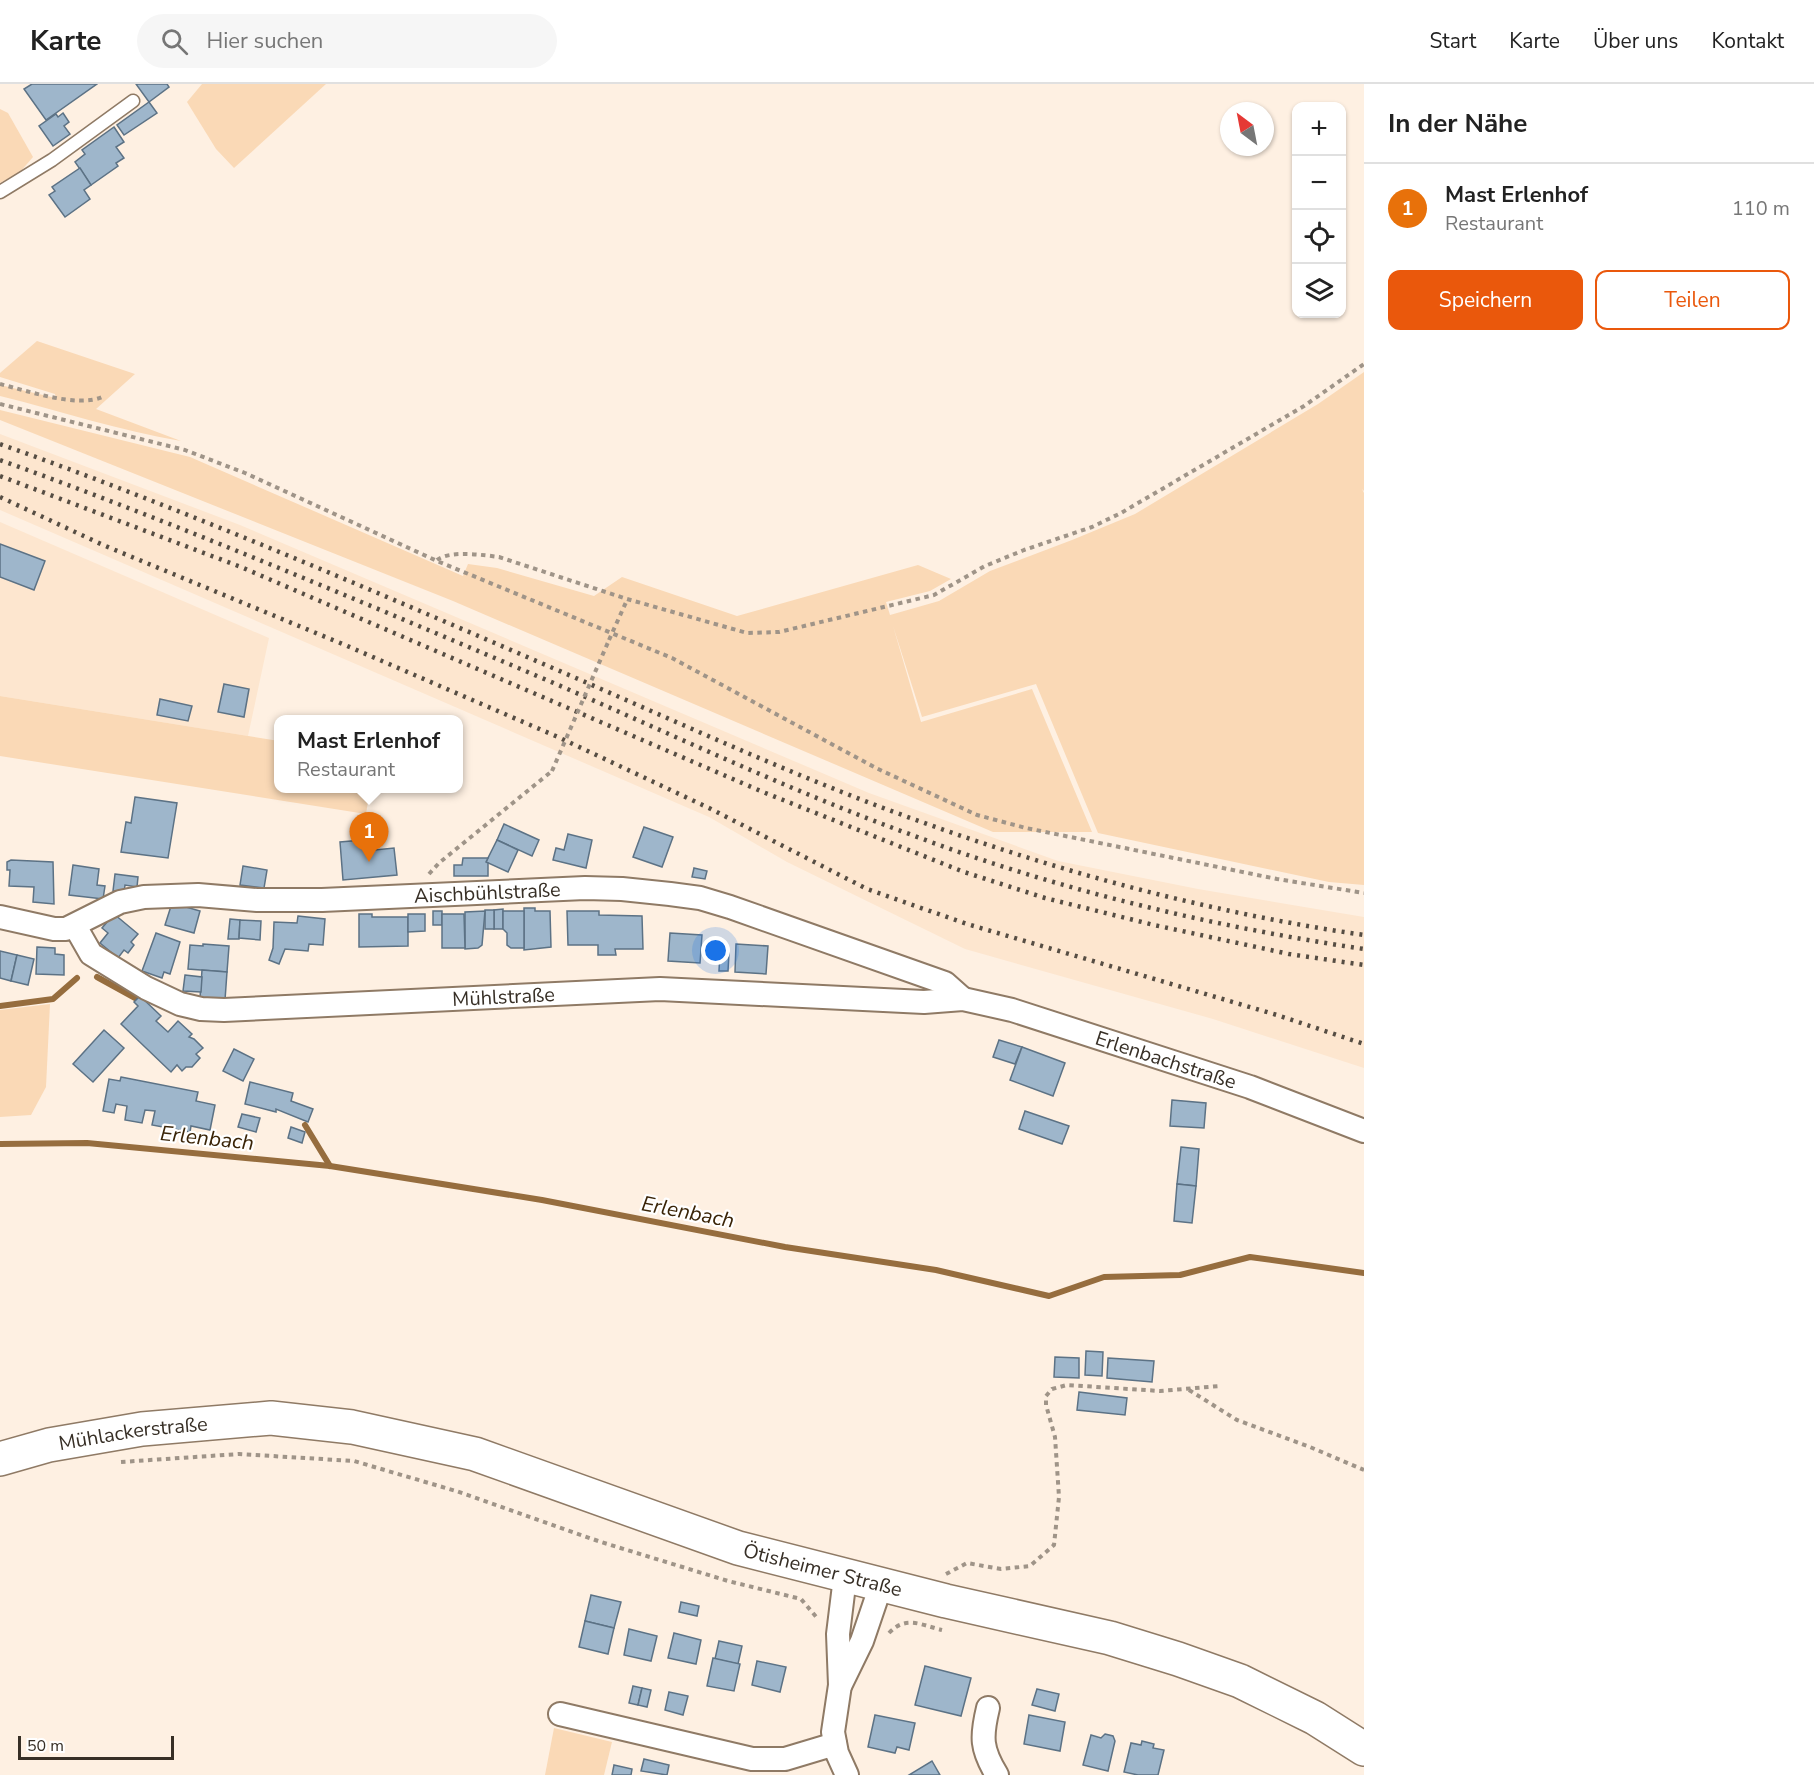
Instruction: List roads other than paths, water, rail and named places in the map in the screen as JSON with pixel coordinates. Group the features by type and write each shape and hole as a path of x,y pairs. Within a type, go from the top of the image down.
{"main road":[{"name":"Mühlackerstraße","path":"0,1459 49,1445 142,1429 271,1418"},
{"name":"Ötisheimer Straße","path":"271,1418 352,1427 474,1454 738,1548 881,1585 945,1616 1110,1638 1240,1681 1315,1718 1364,1749"}],"street":[{"name":"Aischbühlstraße","path":"0,917 54,929 66,929 120,902 144,897 208,895 256,900 322,900 585,888 622,889 700,898 945,983 963,999"},
{"name":"Mühlstraße","path":"75,926 91,954 146,988 180,1004 201,1009 224,1010 660,989 924,1002 963,999"},
{"name":"Erlenbachstraße","path":"963,999 1012,1010 1250,1087 1364,1131"},
{"path":"845,1576 838,1634 840,1686 835,1714 835,1744 840,1762 847,1775"},
{"path":"840,1686 862,1641 881,1585"},
{"path":"988,1708 982,1731 983,1747 997,1775"},
{"path":"560,1714 752,1759 798,1766 835,1744"}],"lane":[{"path":"0,192 52,160 133,101"}],"waterway":[{"path":"97,977 137,999"},
{"path":"0,1006 53,999 77,978"},
{"path":"305,1125 330,1166"},
{"name":"Erlenbach","path":"0,1144 87,1143 330,1166 542,1200 785,1247 936,1270 1049,1296 1104,1277 1180,1275 1250,1257 1364,1273"}],"railway":[{"path":"0,444 140,496 279,552 781,767 919,821 1028,858 1138,889 1251,915 1364,935"},
{"path":"0,460 276,567 413,623 820,799 967,855 1135,904 1249,929 1364,949"},
{"path":"0,476 241,567 763,792 964,872 1045,898 1154,925 1289,954 1364,965"},
{"path":"0,497 103,545 345,645 558,737 711,809 867,889 967,924 1277,1015 1364,1044"}],"place":[{"name":"Mast Erlenhof","path":"369,862"}]}
